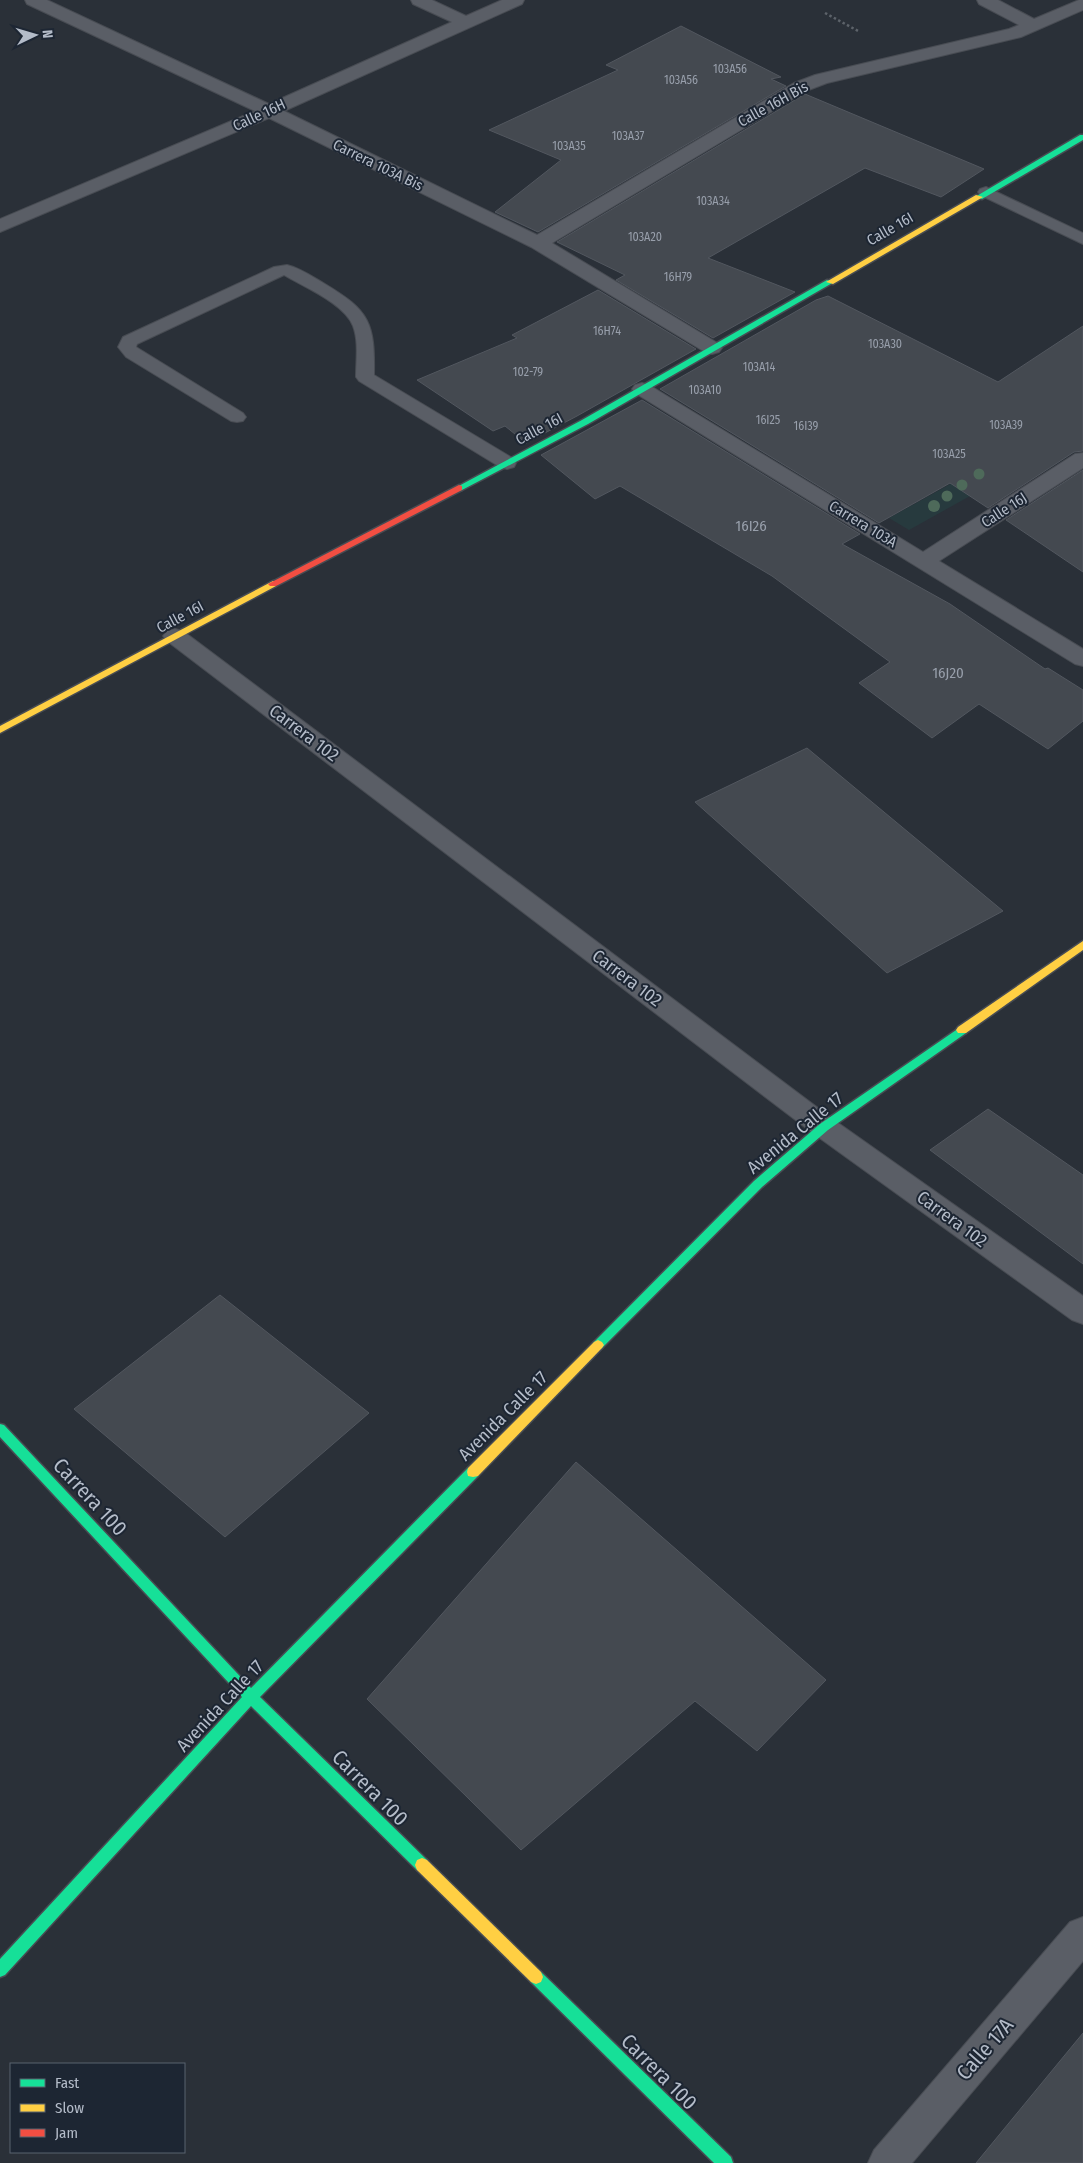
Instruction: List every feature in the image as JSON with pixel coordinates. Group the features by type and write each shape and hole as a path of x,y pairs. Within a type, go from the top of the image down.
{"street":[{"name":"Carrera 103A Bis","path":"34,0 269,111 538,243 712,348"},
{"path":"419,0 465,22"},
{"name":"Calle 16H","path":"0,226 207,139 516,0"},
{"path":"986,0 1034,26"},
{"name":"Calle 16H Bis","path":"538,243 800,87 821,79 1015,33 1083,4"},
{"name":"Calle 16I","path":"0,730 175,636 585,422 1083,137"},
{"name":"Carrera 103A","path":"642,389 1083,659"},
{"name":"Calle 16J","path":"924,562 1083,459"},
{"name":"Carrera 102","path":"175,636 824,1128 1083,1312"},
{"name":"Avenida Calle 17","path":"0,1970 251,1696 758,1184 824,1128 1083,945"},
{"name":"Carrera 100","path":"0,1430 251,1696 725,2163"},
{"name":"Calle 17A","path":"887,2163 1083,1934"}],"lane":[{"path":"986,192 1083,239"},
{"path":"236,417 132,353 127,347 129,341 280,271 287,270 344,305 359,320 366,347 365,377 507,462"}],"green space":[{"path":"985,465 1006,476 909,530 889,518"}],"building":[{"path":"681,26 781,77 771,79 786,86 538,232 495,212 561,160 489,130 618,70 606,65"},
{"path":"805,94 984,169 941,197 865,168 708,258 795,292 713,338 616,280 625,275 557,242"},
{"path":"598,290 696,349 526,443 505,426 493,431 417,380 517,338 512,335"},
{"path":"828,296 998,382 1083,326 1083,451 1074,452 988,508 950,483 879,523 660,389 816,300"},
{"path":"642,400 860,534 842,544 950,604 1045,669 1048,668 1083,690 1083,721 1048,749 979,704 932,738 859,683 890,662 772,576 620,486 595,499 541,455"},
{"path":"1083,470 1083,572 1006,520"},
{"path":"807,748 1003,911 887,973 695,802"},
{"path":"988,1109 1083,1175 1083,1264 930,1150"},
{"path":"220,1295 369,1413 225,1537 74,1409"},
{"path":"576,1462 826,1680 757,1751 695,1701 521,1850 367,1699"},
{"path":"1083,2033 1083,2163 976,2163"}],"traffic: fast":[{"path":"979,197 1083,137"},
{"path":"459,488 585,422 830,282"},
{"path":"598,1345 758,1184 824,1127 962,1030"},
{"path":"0,1429 251,1697 422,1865"},
{"path":"0,1970 251,1697 473,1472"},
{"path":"536,1977 725,2163"}],"traffic: slow":[{"path":"830,282 979,197"},
{"path":"0,730 273,584"},
{"path":"962,1030 1083,945"},
{"path":"473,1472 598,1345"},
{"path":"422,1865 536,1977"}],"traffic: jam":[{"path":"273,584 459,488"}]}
